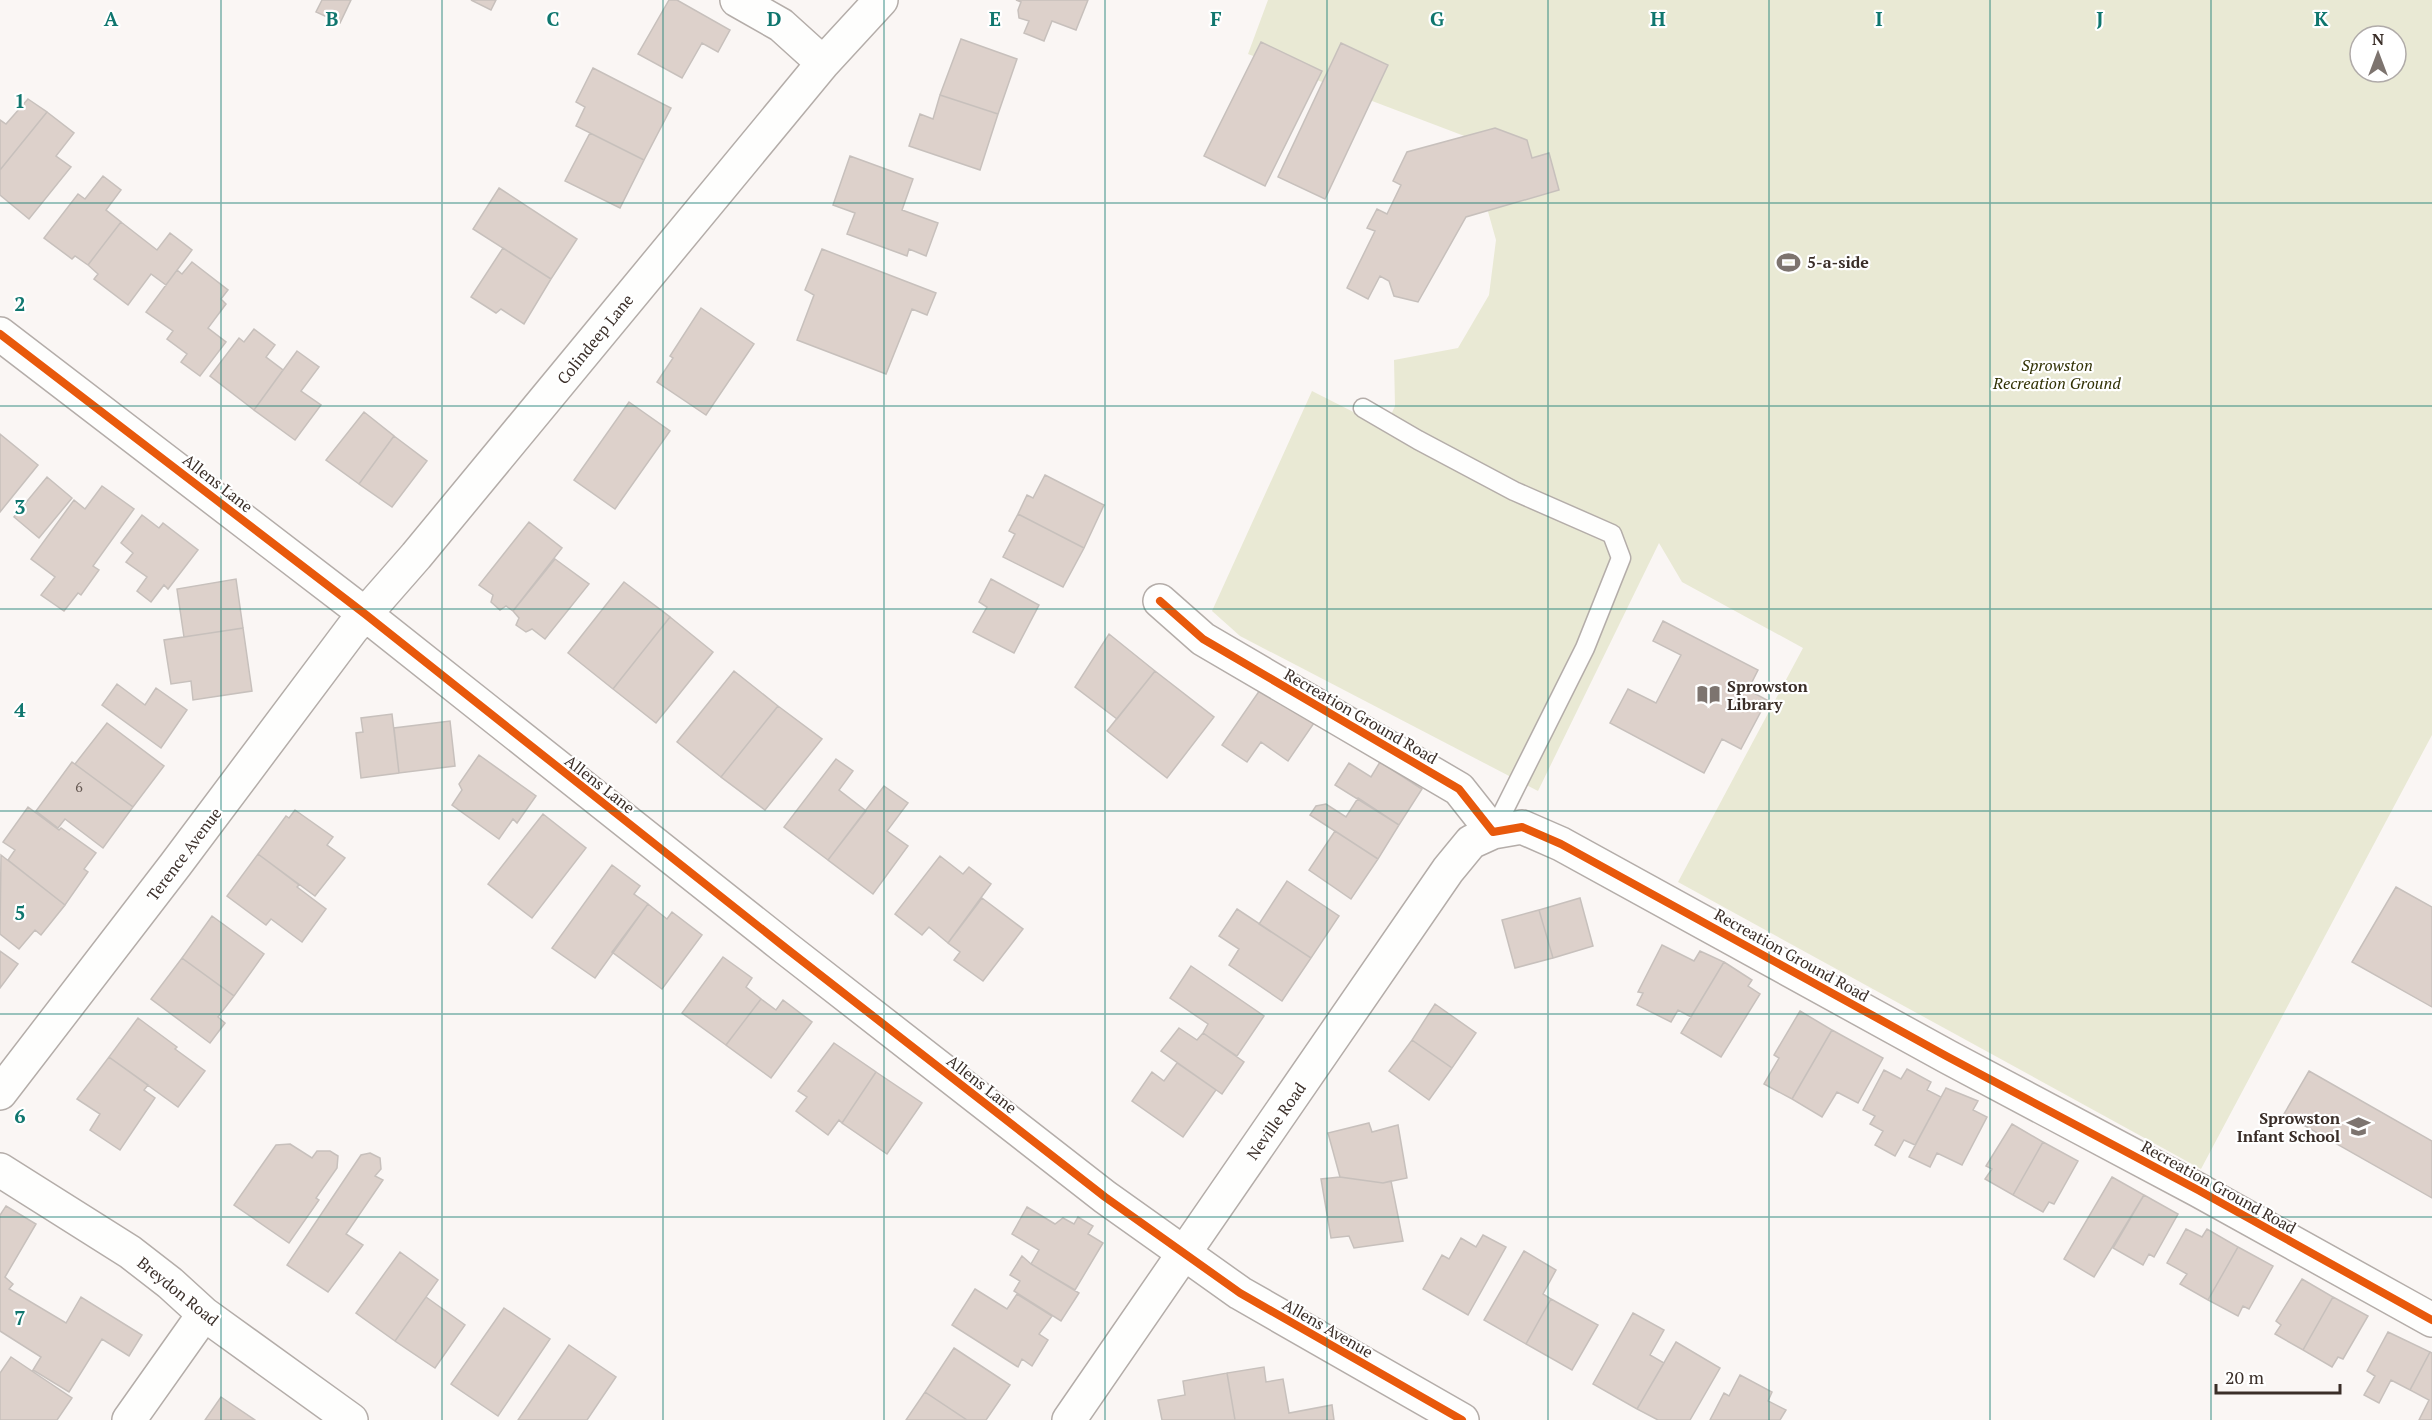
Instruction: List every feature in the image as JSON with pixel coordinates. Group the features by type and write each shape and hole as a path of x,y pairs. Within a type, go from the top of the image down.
{"street":[{"path":"737,0 781,25 823,63"},
{"name":"Colindeep Lane","path":"365,614 416,556 823,63 881,0"},
{"name":"Allens Lane","path":"0,334 365,614 796,957 1105,1197 1185,1253"},
{"name":"Recreation Ground Road","path":"1160,601 1203,639 1459,789 1493,832 1522,827 1561,844 1948,1057 2198,1190 2432,1320"},
{"name":"Terence Avenue","path":"0,1093 365,614"},
{"name":"Neville Road","path":"1069,1420 1448,870 1471,842 1493,832"},
{"name":"Breydon Road","path":"0,1170 130,1252 170,1283 204,1314 351,1420"},
{"name":"Allens Avenue","path":"1185,1253 1240,1293 1462,1420"},
{"path":"129,1420 204,1314"}],"lane":[{"path":"1363,408 1418,441 1514,491 1612,534 1621,558 1585,648 1493,832"}],"green space":[{"name":"Sprowston Recreation Ground","path":"1268,0 2432,0 2432,735 2201,1169 1678,882 1803,648 1682,582 1659,543 1538,791 1240,636 1212,611 1312,391 1385,428 1395,406 1394,360 1458,348 1489,295 1496,240 1467,137 1248,54"}],"building":[{"path":"322,0 351,0 340,23 316,12"},
{"path":"471,0 496,0 491,10"},
{"path":"669,0 677,0 730,30 718,52 702,43 682,78 638,54"},
{"path":"1016,0 1088,0 1076,30 1052,21 1044,41 1024,33 1029,21 1019,18 1018,10 1021,2"},
{"path":"961,39 1017,59 998,114 940,95"},
{"path":"1261,42 1322,71 1265,186 1204,156"},
{"path":"1341,43 1388,65 1325,199 1278,177"},
{"path":"593,68 671,108 644,160 576,126 585,107 576,102"},
{"path":"940,95 998,114 980,170 909,146 920,114 933,119"},
{"path":"28,99 47,112 0,170 0,120 6,124"},
{"path":"47,112 74,133 56,156 71,167 29,219 0,195 0,170"},
{"path":"1495,128 1527,140 1532,158 1549,153 1559,190 1466,217 1418,302 1394,296 1389,281 1380,276 1368,299 1347,288 1375,231 1367,228 1377,209 1387,214 1401,185 1393,181 1407,152"},
{"path":"590,133 644,160 620,208 565,181"},
{"path":"850,156 913,179 902,210 938,223 926,256 909,249 907,256 847,234 855,213 833,205"},
{"path":"103,176 121,190 106,210 121,222 88,265 75,256 72,259 44,238 78,194 85,199"},
{"path":"499,188 577,239 551,279 473,229"},
{"path":"121,222 157,250 170,233 192,250 166,285 151,274 128,305 94,279 98,274 88,265"},
{"path":"503,248 551,279 524,324 501,309 496,313 471,297"},
{"path":"822,249 936,293 927,315 912,309 886,374 797,340 814,295 805,290"},
{"path":"192,262 228,290 221,299 226,304 208,328 226,342 200,376 181,362 187,354 167,339 173,331 146,312 177,270 182,274"},
{"path":"701,308 754,344 706,415 657,382 673,358 670,356"},
{"path":"254,329 275,345 266,357 283,370 254,410 210,376 239,338 244,342"},
{"path":"297,351 319,367 301,391 321,405 295,440 254,410"},
{"path":"629,402 670,431 615,509 574,480"},
{"path":"364,412 394,436 359,484 326,460"},
{"path":"0,434 38,465 0,512"},
{"path":"394,436 427,461 392,507 359,484"},
{"path":"1045,475 1104,505 1084,548 1018,514 1027,495 1033,498"},
{"path":"47,477 72,498 39,538 14,517"},
{"path":"102,486 134,509 93,566 99,570 81,595 78,593 64,611 41,595 55,577 31,559 74,500 85,509"},
{"path":"1018,514 1084,548 1063,587 1003,557 1015,534 1009,531"},
{"path":"142,515 159,528 163,523 198,550 168,589 164,585 151,602 137,591 147,577 126,562 133,553 121,543"},
{"path":"529,522 562,548 513,611 506,606 500,610 491,602 493,595 479,585"},
{"path":"555,559 589,584 545,639 532,629 526,632 516,625 519,618 513,611"},
{"path":"236,579 243,628 184,637 177,589"},
{"path":"991,579 1039,605 1014,653 973,632 987,607 979,602"},
{"path":"624,582 670,617 613,689 568,653"},
{"path":"670,617 713,652 656,723 613,689"},
{"name":"Sprowston Library","path":"1663,621 1758,670 1748,690 1767,700 1741,749 1722,739 1704,773 1610,723 1628,689 1656,703 1681,655 1653,641"},
{"path":"243,628 252,691 193,700 191,681 171,684 164,640"},
{"path":"1109,634 1155,671 1117,719 1075,687"},
{"path":"734,671 778,706 721,777 677,742"},
{"path":"1155,671 1214,717 1167,778 1107,731"},
{"path":"117,684 145,705 156,688 187,710 161,748 102,705"},
{"path":"1262,687 1314,723 1288,761 1261,742 1247,762 1222,745"},
{"path":"778,706 822,739 765,810 721,777"},
{"path":"392,714 399,773 361,778 356,733 363,732 361,718"},
{"path":"450,721 455,766 399,773 394,728"},
{"path":"107,723 164,766 133,807 75,764"},
{"path":"479,755 536,796 517,823 513,819 499,839 452,805 462,790 459,784"},
{"path":"836,759 853,771 839,790 866,811 828,860 784,827"},
{"path":"72,762 133,807 103,848 65,819 58,828 36,811"},
{"path":"1380,762 1422,789 1399,825 1335,785 1349,763 1371,777"},
{"path":"884,786 908,803 887,831 908,846 873,894 828,860"},
{"path":"1358,798 1399,825 1378,859 1310,815 1316,806 1326,804 1346,817"},
{"path":"28,807 96,853 84,869 88,872 65,905 8,860 15,850 3,842"},
{"path":"295,810 333,837 327,845 345,858 315,896 258,854 286,816 289,818"},
{"path":"543,814 586,848 532,918 488,884"},
{"path":"1335,831 1378,859 1351,899 1309,870"},
{"path":"258,854 326,909 302,942 271,919 266,925 227,896"},
{"path":"1,855 65,905 41,935 35,930 19,949 0,934"},
{"path":"940,856 963,874 969,867 991,884 948,943 929,927 922,935 895,914"},
{"path":"612,865 640,886 634,894 648,904 595,978 552,948"},
{"path":"1287,881 1339,916 1311,958 1259,924"},
{"path":"2396,887 2432,907 2432,1007 2352,962"},
{"path":"982,898 1023,929 983,981 954,960 960,952 948,943"},
{"path":"1580,898 1593,946 1553,958 1539,910"},
{"path":"648,904 667,919 672,912 702,935 662,989 612,952"},
{"path":"1237,909 1311,958 1282,1001 1229,965 1239,949 1219,936"},
{"path":"1539,910 1553,958 1515,968 1502,920"},
{"path":"212,916 264,954 234,996 182,958"},
{"path":"1662,945 1694,961 1700,951 1724,962 1691,1017 1678,1010 1671,1022 1637,1005 1643,993 1638,992"},
{"path":"0,951 18,964 0,988"},
{"path":"723,957 752,978 746,987 761,999 726,1045 682,1013"},
{"path":"182,958 234,996 218,1017 225,1023 210,1043 151,999"},
{"path":"1724,962 1752,980 1748,986 1760,994 1721,1057 1681,1033"},
{"path":"1191,966 1264,1016 1237,1056 1203,1033 1208,1024 1170,998"},
{"path":"761,999 776,1010 783,1000 812,1022 771,1078 726,1045"},
{"path":"1435,1004 1476,1033 1452,1068 1412,1040"},
{"path":"1800,1011 1832,1030 1792,1099 1764,1084 1779,1058 1774,1055"},
{"path":"138,1018 205,1071 178,1107 109,1057"},
{"path":"1179,1028 1197,1040 1203,1033 1244,1062 1222,1094 1161,1051"},
{"path":"1832,1030 1883,1058 1858,1103 1837,1092 1822,1117 1792,1099"},
{"path":"1412,1040 1452,1068 1429,1100 1389,1071"},
{"path":"834,1043 876,1072 842,1123 839,1120 828,1135 796,1111 807,1097 798,1091"},
{"path":"109,1057 148,1085 144,1090 155,1098 120,1150 90,1130 100,1114 77,1099"},
{"path":"1177,1063 1216,1090 1183,1137 1132,1101 1152,1072 1164,1081"},
{"path":"1907,1069 1931,1082 1927,1090 1941,1097 1915,1145 1904,1140 1895,1156 1875,1145 1883,1131 1870,1124 1875,1116 1863,1110 1884,1070 1901,1079"},
{"name":"Sprowston Infant School","path":"2309,1071 2432,1141 2432,1198 2284,1114"},
{"path":"876,1072 922,1103 887,1154 842,1123"},
{"path":"1946,1088 1978,1101 1973,1110 1987,1117 1962,1165 1937,1153 1930,1167 1909,1157"},
{"path":"1369,1123 1372,1132 1398,1125 1407,1178 1383,1183 1340,1177 1328,1133"},
{"path":"2012,1124 2043,1142 2013,1195 1985,1179 1992,1169 1986,1166"},
{"path":"2043,1142 2078,1161 2054,1204 2049,1202 2043,1212 2013,1195"},
{"path":"290,1144 312,1158 317,1151 330,1151 338,1156 337,1168 316,1198 319,1200 289,1243 234,1205 276,1145"},
{"path":"370,1153 380,1158 381,1169 375,1176 383,1180 346,1234 363,1245 328,1292 287,1265 361,1155"},
{"path":"1340,1177 1383,1183 1391,1181 1403,1241 1354,1248 1349,1236 1331,1238 1321,1179"},
{"path":"2112,1177 2144,1195 2094,1277 2064,1259"},
{"path":"2144,1195 2178,1214 2154,1257 2149,1254 2143,1265 2113,1248"},
{"path":"6,1206 36,1224 5,1277 13,1284 9,1289 66,1323 81,1297 142,1335 129,1356 102,1339 69,1392 33,1370 41,1357 0,1331 0,1215"},
{"path":"1027,1207 1055,1224 1063,1218 1074,1224 1078,1217 1093,1226 1088,1234 1103,1243 1075,1290 1031,1264 1039,1250 1012,1234"},
{"path":"2186,1229 2202,1237 2207,1229 2238,1247 2208,1300 2180,1284 2187,1274 2167,1263"},
{"path":"1483,1235 1506,1247 1468,1315 1423,1289 1442,1255 1449,1259 1461,1238 1476,1247"},
{"path":"2238,1247 2273,1266 2249,1309 2243,1306 2238,1316 2208,1300"},
{"path":"1524,1251 1556,1270 1543,1294 1551,1299 1526,1344 1484,1320"},
{"path":"400,1252 438,1280 395,1341 356,1313"},
{"path":"1022,1256 1031,1264 1079,1293 1061,1321 1014,1291 1020,1281 1010,1275"},
{"path":"2302,1279 2333,1297 2303,1350 2275,1334 2281,1325 2276,1321"},
{"path":"975,1289 1007,1309 1017,1294 1052,1316 1039,1334 1048,1340 1032,1366 1022,1359 1018,1367 952,1325"},
{"path":"426,1297 465,1325 435,1368 395,1341"},
{"path":"2333,1297 2368,1316 2343,1359 2338,1357 2332,1367 2303,1350"},
{"path":"1551,1299 1598,1325 1572,1370 1526,1344"},
{"path":"504,1308 550,1339 498,1416 451,1384"},
{"path":"1633,1313 1664,1330 1650,1355 1664,1363 1637,1409 1593,1384"},
{"path":"2388,1332 2430,1352 2410,1390 2391,1380 2379,1403 2364,1395 2375,1376 2367,1371"},
{"path":"1676,1342 1720,1368 1690,1420 1658,1420 1637,1409"},
{"path":"569,1345 616,1377 587,1420 518,1420"},
{"path":"954,1348 1010,1385 986,1420 967,1420 925,1392"},
{"path":"2430,1352 2432,1353 2432,1420 2419,1420 2429,1400 2410,1390"},
{"path":"11,1357 72,1398 57,1420 0,1420 0,1373"},
{"path":"1264,1367 1266,1382 1283,1379 1289,1413 1332,1405 1334,1420 1235,1420 1227,1373"},
{"path":"1227,1373 1235,1420 1162,1420 1158,1400 1185,1395 1183,1381"},
{"path":"1740,1375 1772,1392 1768,1401 1786,1410 1780,1420 1710,1420 1724,1393 1729,1396"},
{"path":"925,1392 967,1420 906,1420"},
{"path":"221,1397 255,1420 205,1420"}],"cycle path":[{"path":"0,334 365,614 787,949 1105,1197 1240,1293 1462,1420"},
{"path":"1160,601 1203,639 1459,789 1493,832 1522,827 1561,844 1948,1057 2198,1190 2432,1320"}],"place":[{"name":"5-a-side","path":"1789,262"},
{"name":"Sprowston Library","path":"1709,695"},
{"name":"Sprowston Infant School","path":"2358,1127"}]}
